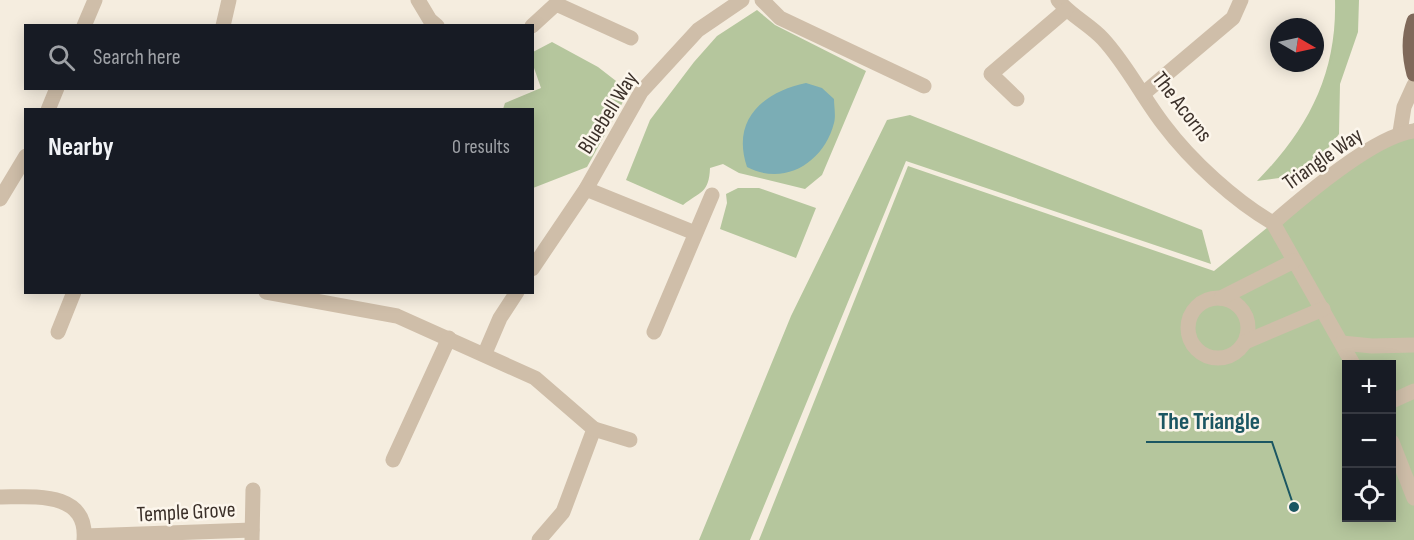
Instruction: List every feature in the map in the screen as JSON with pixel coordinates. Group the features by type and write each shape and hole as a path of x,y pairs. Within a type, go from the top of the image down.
{"main road":[{"path":"1414,21 1410,32 1410,57 1414,74"}],"street":[{"path":"85,24 95,0"},
{"path":"223,24 229,0"},
{"path":"418,0 435,24"},
{"name":"Bluebell Way","path":"534,266 586,189 641,92 698,30 742,0"},
{"path":"762,0 780,18 924,86"},
{"path":"1143,94 1233,18 1241,0"},
{"path":"534,24 556,4 631,38"},
{"name":"The Acorns","path":"1017,99 991,74 1062,5 1103,38 1164,126 1194,158 1251,211 1273,223"},
{"name":"Triangle Way","path":"1273,223 1304,196 1407,132 1404,107 1414,85"},
{"path":"49,108 56,90"},
{"path":"0,199 24,159"},
{"path":"586,189 695,233"},
{"path":"654,332 712,195"},
{"path":"1273,223 1351,360"},
{"path":"1221,298 1230,301 1244,313 1248,332 1239,351 1220,359 1209,358 1192,346 1188,336 1190,316 1202,302 1221,298 1294,261"},
{"path":"58,332 73,294"},
{"path":"281,294 397,316 484,353 535,378 594,429 630,440"},
{"path":"484,353 500,318 516,294"},
{"path":"1245,342 1323,309"},
{"path":"393,460 449,338"},
{"path":"1342,343 1372,346 1414,345"},
{"path":"1396,399 1414,391"},
{"path":"544,539 563,512 594,429"},
{"path":"1396,452 1414,498"},
{"name":"Temple Grove","path":"0,497 56,498 65,502 78,515 85,538 252,535 253,490"}],"green space":[{"path":"1335,0 1359,0 1358,32 1340,84 1339,134 1308,174 1257,181 1291,141 1316,99 1331,52"},
{"path":"757,10 775,25 866,71 822,175 805,189 739,173 723,164 710,168 706,187 683,205 626,180 650,120 694,62 717,36"},
{"path":"552,42 598,67 629,91 587,167 534,188 534,108 503,108 505,103 541,88 534,68 534,51"},
{"path":"910,115 1202,230 1211,264 906,161 750,540 699,540 791,316 887,120"},
{"path":"1414,123 1414,540 759,540 908,166 1214,271 1273,223"},
{"path":"738,188 759,188 816,208 796,258 720,229 727,203 726,194"}],"water":[{"path":"806,83 822,88 834,99 834,123 822,149 801,167 789,172 775,174 747,167 743,150 743,135 754,111 776,93"}],"place":[{"name":"The Triangle","path":"1294,507"}]}
